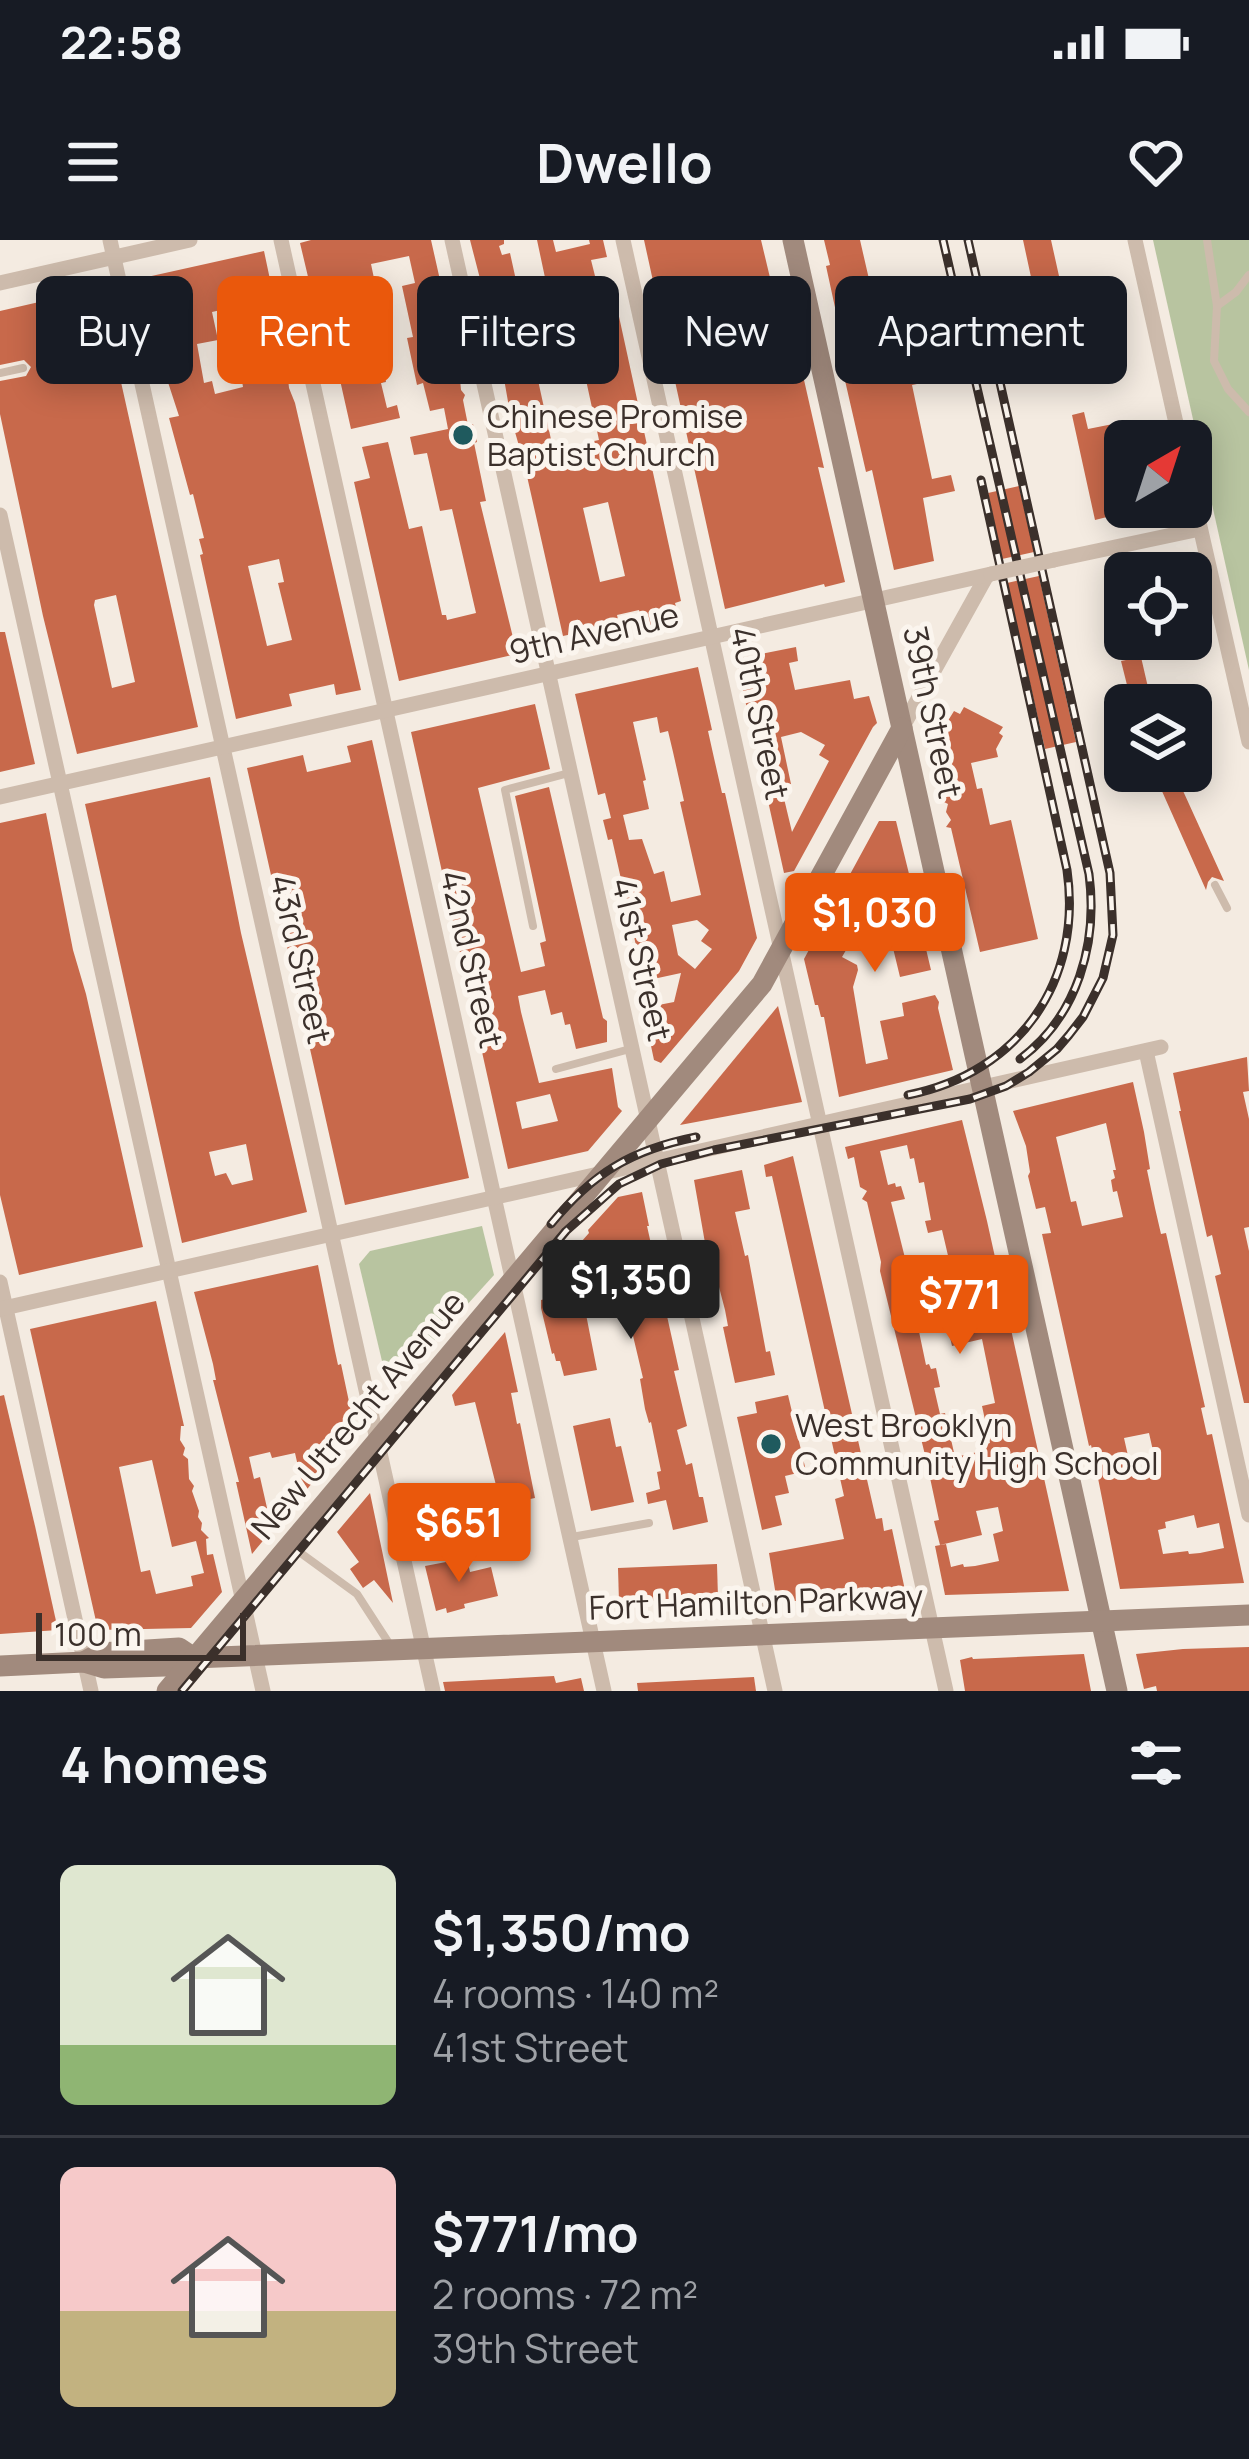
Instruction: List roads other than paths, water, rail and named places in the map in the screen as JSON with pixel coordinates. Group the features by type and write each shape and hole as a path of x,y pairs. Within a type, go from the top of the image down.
{"main road":[{"name":"39th Street","path":"793,240 1117,1691"},
{"name":"New Utrecht Avenue","path":"167,1691 761,984 902,728"},
{"name":"Fort Hamilton Parkway","path":"0,1666 84,1662 104,1668 164,1666 194,1658 254,1655 1249,1616"}],"street":[{"path":"0,283 112,249 190,240"},
{"name":"42nd Street","path":"280,240 604,1691"},
{"name":"41st Street","path":"452,240 775,1691"},
{"name":"40th Street","path":"623,240 946,1691"},
{"path":"1135,240 1175,420"},
{"name":"43rd Street","path":"112,249 433,1691"},
{"path":"0,515 262,1691"},
{"path":"1200,529 1249,742"},
{"name":"9th Avenue","path":"0,797 1200,529"},
{"name":"New Utrecht Avenue","path":"902,728 989,576"},
{"path":"3,1308 1154,1049 1249,1515"},
{"path":"0,1282 91,1691"}],"lane":[{"path":"1207,240 1217,306 1214,361 1228,389 1249,412"},
{"path":"1217,306 1237,292 1249,275"},
{"path":"0,374 23,368"},
{"path":"533,926 505,790 570,772"},
{"path":"1215,885 1227,908"},
{"path":"556,1069 632,1049"},
{"path":"570,1538 649,1523"},
{"path":"291,1546 357,1594 393,1650"}],"railway":[{"path":"943,240 1089,874 1090,926 1080,976 1057,1022 1020,1059"},
{"path":"182,1691 566,1231 619,1184 661,1164 714,1150 970,1099 1029,1072 1057,1049 1083,1017 1103,978 1113,935 1110,873 968,240"},
{"path":"908,1095 947,1084 982,1066 1011,1043 1035,1016 1065,949 1067,870 981,480"},
{"path":"551,1224 582,1191 615,1166 696,1137"}],"place":[{"name":"Chinese Promise Baptist Church","path":"463,435"},
{"name":"West Brooklyn Community High School","path":"771,1444"}]}
